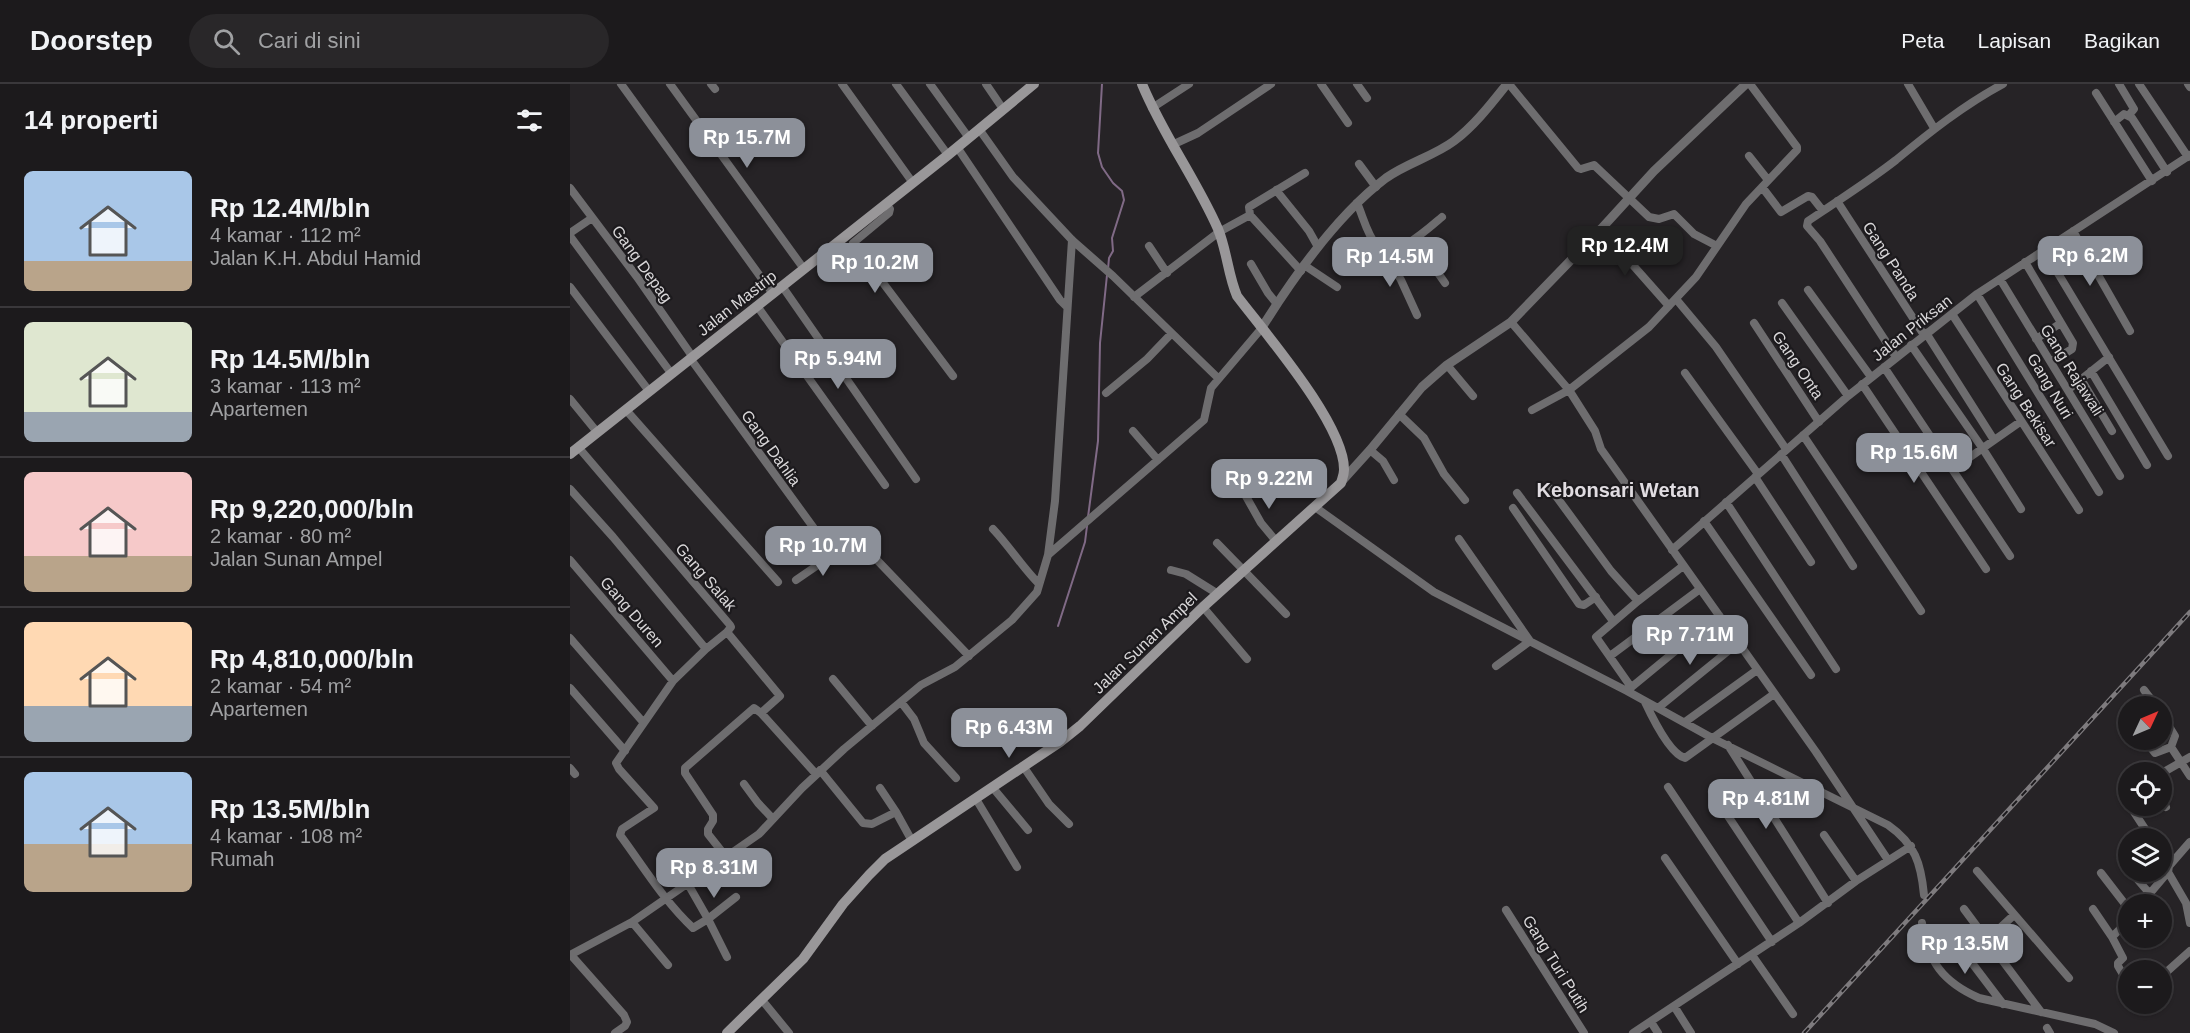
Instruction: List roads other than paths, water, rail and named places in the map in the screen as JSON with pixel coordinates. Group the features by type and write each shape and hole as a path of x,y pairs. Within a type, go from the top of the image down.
{"main road":[{"name":"Jalan Mastrip","path":"574,451 804,269 851,237 886,204 1034,84"},
{"path":"1142,84 1152,108 1219,232 1237,296 1314,400 1331,429 1342,457 1344,474 1341,483"},
{"name":"Jalan Sunan Ampel","path":"727,1033 803,959 843,904 885,859 904,826 976,799 1060,742 1080,726 1203,606 1341,483"}],"street":[{"path":"621,84 773,294"},
{"path":"670,84 804,269"},
{"path":"842,84 913,183"},
{"path":"896,84 948,155"},
{"path":"930,84 969,138"},
{"path":"986,84 1003,109"},
{"path":"1152,108 1189,84"},
{"path":"1172,145 1198,133 1271,84"},
{"path":"1321,84 1348,123"},
{"path":"1357,84 1367,98"},
{"path":"1048,555 1204,420 1207,415 1207,398 1218,378 1261,329 1318,247 1357,203 1391,175 1454,141 1487,110 1508,84 1578,168 1594,165 1649,218 1659,219 1674,214 1694,234 1717,246"},
{"path":"1341,483 1422,387 1446,365 1510,322 1654,171 1748,84 1797,149 1746,204 1696,278 1648,327 1569,390 1532,410"},
{"path":"1908,84 1935,128"},
{"path":"1896,357 1820,241 1807,225 1808,221 1894,161 1980,96 2002,84"},
{"path":"2119,84 2134,109 2129,115"},
{"path":"2139,84 2189,156"},
{"path":"2096,93 2152,181"},
{"path":"2114,122 2124,114 2129,115"},
{"path":"2129,115 2167,172"},
{"path":"979,129 1013,177 1072,240 1113,276 1218,378"},
{"path":"957,147 1066,306"},
{"path":"1749,156 1781,212 1808,195 1823,211"},
{"name":"Jalan Priksan","path":"1672,550 1862,384 1977,294 2189,156"},
{"path":"1359,165 1376,187"},
{"path":"1305,172 1249,207 1250,215 1303,268 1337,287"},
{"name":"Gang Depag","path":"570,188 637,277 691,357"},
{"path":"1276,190 1310,231 1318,247"},
{"name":"Gang Panda","path":"1837,201 1994,440"},
{"path":"1357,203 1372,239 1378,248 1384,250 1393,250 1415,240 1442,217"},
{"path":"1134,297 1219,232 1250,215"},
{"path":"592,218 570,234 671,373"},
{"path":"1601,229 1669,306"},
{"path":"2073,231 2130,331"},
{"path":"851,237 853,243 953,376"},
{"path":"615,1033 627,1022 624,1015 571,955 632,922 759,834 818,772 921,686 955,667 969,656 1033,599 1048,555 1055,501 1072,240"},
{"path":"1415,240 1445,283"},
{"path":"1149,246 1167,273"},
{"path":"1384,250 1417,315"},
{"path":"2044,250 2168,456"},
{"path":"2025,262 2073,346 2051,362"},
{"path":"1251,264 1268,293 1277,303"},
{"name":"Gang Rajawali","path":"2000,279 2120,476"},
{"path":"782,286 916,479"},
{"path":"570,287 649,391"},
{"path":"1808,290 1871,377"},
{"name":"Gang Nuri","path":"1977,294 2099,492"},
{"path":"1676,299 1716,347 1784,452 1853,566"},
{"path":"1782,303 1848,396"},
{"path":"757,306 885,485"},
{"name":"Gang Bekisar","path":"1952,314 2079,510"},
{"path":"1510,322 1569,390 1595,431 1601,449 1855,809 1887,860"},
{"name":"Gang Onta","path":"1754,323 1819,422"},
{"path":"2036,339 2061,323"},
{"path":"1106,393 1147,359 1171,334"},
{"path":"1911,345 1983,449 2021,509"},
{"name":"Gang Dahlia","path":"691,357 832,553"},
{"path":"2068,389 2109,357"},
{"path":"1446,365 1473,396"},
{"path":"1884,367 2010,556"},
{"path":"2091,371 2147,465"},
{"path":"1685,372 1811,562"},
{"path":"2081,379 2112,431"},
{"path":"1862,384 1986,569"},
{"path":"570,399 597,432"},
{"path":"2083,413 2096,404"},
{"path":"626,410 778,582"},
{"path":"1400,414 1424,438 1444,474 1466,500"},
{"path":"1953,469 2020,422"},
{"path":"1133,431 1158,460"},
{"path":"1803,435 1921,611"},
{"path":"1371,450 1383,461 1394,480"},
{"name":"Gang Salak","path":"574,451 730,625 727,632 780,694 780,698 761,713"},
{"path":"1342,457 1351,463 1361,462"},
{"path":"1550,488 1611,571 1638,601"},
{"path":"570,489 706,649"},
{"path":"1243,491 1261,523 1276,541"},
{"path":"1517,493 1613,621"},
{"path":"1726,502 1836,669"},
{"path":"1315,507 1434,592 1629,689 1644,701 1714,739 1888,825 1911,846 1922,871 1924,895"},
{"path":"1513,508 1579,604 1584,605 1596,597"},
{"path":"1704,521 1811,675"},
{"path":"993,529 1018,562 1039,584"},
{"path":"796,580 855,536 969,656"},
{"path":"1459,539 1530,641"},
{"path":"1217,543 1286,614"},
{"name":"Gang Duren","path":"570,560 673,681"},
{"path":"1629,689 1596,637 1683,566"},
{"path":"1171,570 1184,573 1218,594"},
{"path":"1610,656 1700,589"},
{"path":"1203,606 1247,659"},
{"path":"1629,689 1719,615"},
{"path":"727,632 673,681 643,722 616,766 654,808 622,829 620,835 666,898 693,928 736,897"},
{"path":"570,638 643,722"},
{"path":"1496,666 1530,641"},
{"path":"1658,708 1738,643"},
{"path":"1685,722 1756,670"},
{"path":"832,679 872,726"},
{"path":"570,688 625,751"},
{"path":"2144,690 2148,696"},
{"path":"1644,701 1661,732 1674,751 1683,758 1689,757 1774,694"},
{"path":"901,702 914,719 924,742 956,778"},
{"path":"727,858 708,834 713,815 684,771 754,708 818,772 866,825 904,826"},
{"path":"1727,744 1828,903"},
{"path":"2172,748 2190,776"},
{"path":"2172,767 2190,757"},
{"path":"1023,766 1049,804 1069,824"},
{"path":"744,784 773,819"},
{"path":"880,788 904,826"},
{"path":"993,788 1028,830"},
{"path":"1668,788 1772,942"},
{"path":"1712,792 1799,923"},
{"path":"976,799 1017,867"},
{"path":"1824,835 1856,881"},
{"path":"2172,864 2190,842"},
{"path":"1633,1033 1772,942 1856,881 1911,846"},
{"path":"1665,858 1738,964"},
{"path":"1977,871 2068,978"},
{"path":"2101,873 2118,895"},
{"path":"2172,877 2186,903 2190,923"},
{"path":"2140,882 2150,894 2159,882"},
{"path":"688,884 727,957"},
{"path":"1964,909 2041,1012"},
{"path":"2094,909 2112,937 2123,958 2121,960"},
{"name":"Gang Turi Putih","path":"1506,910 1584,1033"},
{"path":"1987,940 2014,915"},
{"path":"632,922 668,965"},
{"path":"1923,923 1925,939 1933,961 1946,978 1962,990 1979,998 2096,1024 2110,1032"},
{"path":"1947,930 2003,1004"},
{"path":"2112,937 2118,931"},
{"path":"2172,967 2190,951"},
{"path":"1752,955 1793,1014"},
{"path":"762,1000 789,1033"},
{"path":"1674,1006 1691,1033"},
{"path":"1651,1022 1658,1033"}],"waterway":[{"path":"1102,84 1098,153 1102,167 1122,191 1124,200 1112,238 1113,251 1109,258 1108,269"},
{"path":"1088,517 1098,441 1100,343 1107,275"},
{"path":"1058,626 1085,542 1087,526"}],"railway":[{"path":"1804,1033 2190,612"}],"district":[{"name":"Kebonsari Wetan","path":"1618,490"}]}
